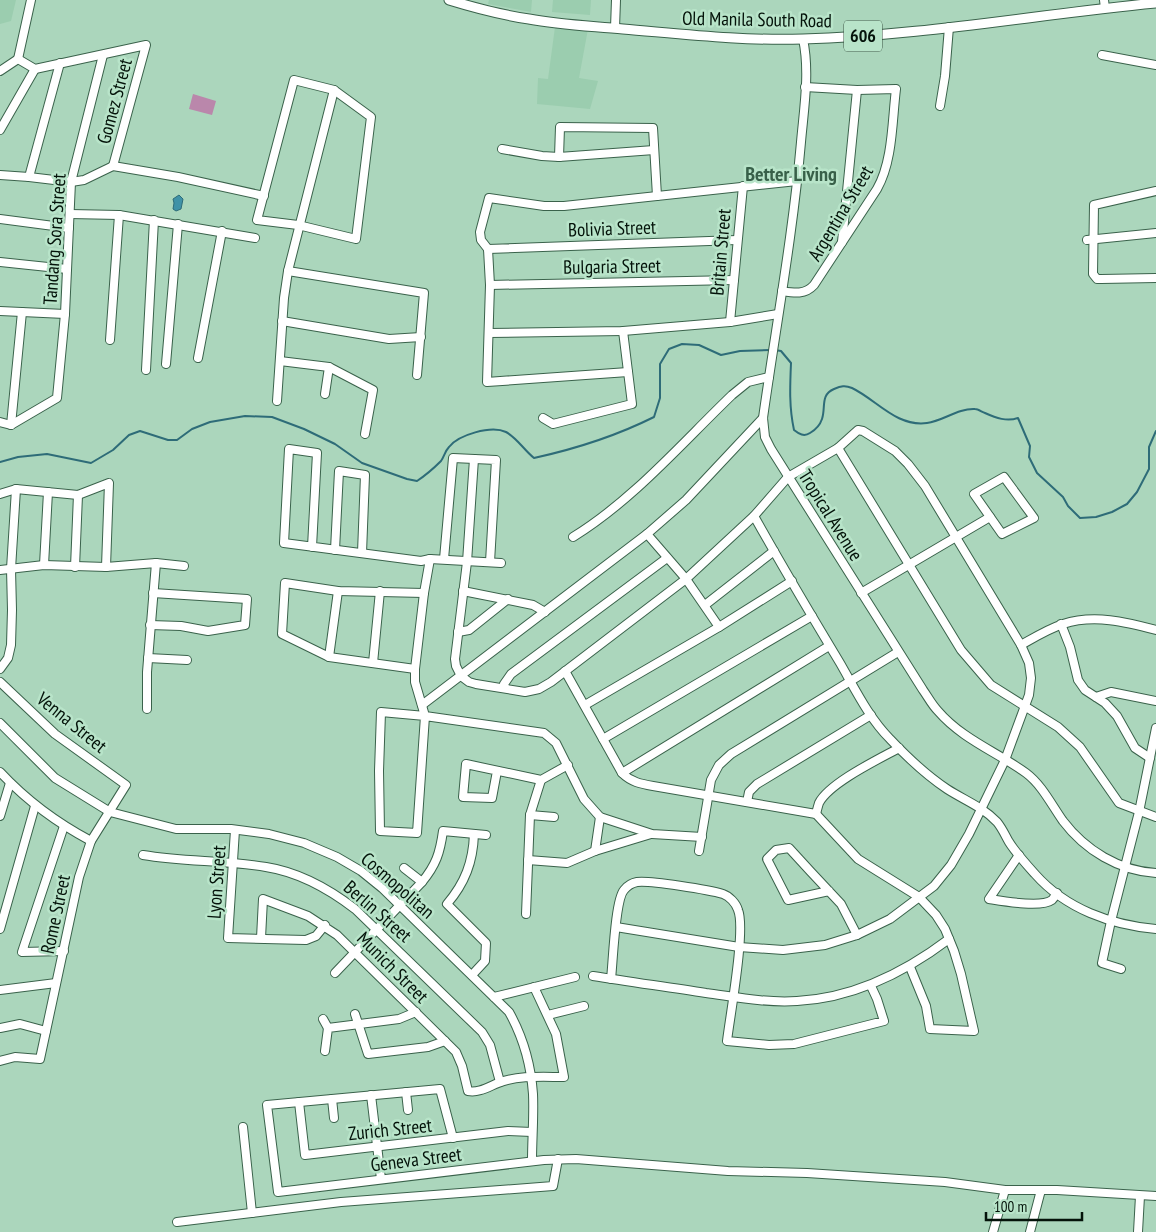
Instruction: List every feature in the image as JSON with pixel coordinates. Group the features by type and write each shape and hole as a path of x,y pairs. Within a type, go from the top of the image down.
{"main road":[{"name":"Old Manila South Road","path":"449,0 478,4 528,19 750,39 803,39 869,35 949,26 1104,4 1156,3"}],"street":[{"path":"0,71 18,59 31,0"},
{"path":"615,28 616,0"},
{"path":"940,106 945,76 949,26"},
{"name":"Tropical Avenue","path":"803,39 805,87 797,180 763,418 765,437 898,652 938,711 963,733 1026,773 1044,792 1063,821 1078,839 1097,854 1138,872 1156,873"},
{"name":"Gomez Street","path":"103,55 146,45 113,166"},
{"path":"18,59 35,69 103,55"},
{"name":"Tandang Sora Street","path":"12,425 58,398 72,182 103,55"},
{"path":"1102,55 1156,64"},
{"path":"30,177 60,63"},
{"path":"0,130 35,69"},
{"path":"294,80 334,90 371,117 356,239 298,225 257,220 294,80"},
{"path":"805,87 857,90 842,245"},
{"path":"277,401 282,321 288,271 298,225 334,90"},
{"name":"Argentina Street","path":"782,291 800,293 810,289 842,245 878,189 886,171 896,90 857,90"},
{"path":"559,157 560,127 653,128 657,196"},
{"path":"502,149 559,157 654,150"},
{"path":"0,176 72,182 84,180 113,166 178,177 264,196"},
{"path":"628,372 487,382 490,285 488,249 481,240 480,232 490,198 544,206 564,206 797,180"},
{"name":"Britain Street","path":"730,322 743,186"},
{"path":"1156,191 1094,205 1090,240 1093,274 1097,279 1156,278"},
{"path":"70,214 120,215 255,238"},
{"path":"110,340 120,215"},
{"path":"0,218 69,228"},
{"path":"146,370 154,220"},
{"path":"166,364 178,224"},
{"path":"198,358 222,231"},
{"path":"1090,240 1156,233"},
{"name":"Bolivia Street","path":"488,249 737,240"},
{"path":"0,262 67,269"},
{"path":"288,271 424,293 417,375"},
{"name":"Bulgaria Street","path":"490,285 734,280"},
{"path":"0,311 64,314"},
{"path":"0,422 12,425 22,312"},
{"path":"489,333 624,331 730,322 778,314"},
{"path":"282,321 389,339 420,337"},
{"path":"543,418 553,424 632,404 624,331"},
{"path":"280,361 329,367 373,390 365,434"},
{"path":"324,394 329,367"},
{"path":"573,537 596,523 633,492 743,386 748,382 769,377"},
{"path":"422,705 647,534 686,500 727,459 763,418"},
{"path":"474,459 467,562 455,659 461,676 469,682 525,692 533,692 551,682 686,579 754,516 788,477 838,448 858,430 863,431 895,451 908,464 924,486 1021,645 1029,663 1031,678 1030,695 1005,760 982,808 951,865 934,886 890,919 857,935 824,945 783,950 739,947 616,927"},
{"path":"838,448 961,650 975,668 990,685 1058,727 1080,747 1120,803 1139,812 1156,817"},
{"path":"312,547 317,453 289,449 284,544 420,562 430,559 444,559 501,563"},
{"path":"444,559 453,458 496,460 490,562"},
{"path":"335,550 339,472 365,475 362,554"},
{"path":"1004,477 1034,518 1002,534 990,517 974,494 1004,477"},
{"path":"0,494 16,489 78,495 109,483 106,567"},
{"path":"0,669 8,658 10,645 12,610 11,569 16,489"},
{"path":"44,565 48,492"},
{"path":"75,566 78,495"},
{"path":"754,516 829,646 888,738 922,770 948,789 982,808 998,823 1019,855 1036,875 1056,893 1080,909 1111,921 1133,927 1156,928"},
{"path":"861,593 990,517"},
{"path":"647,534 686,579 719,627"},
{"path":"705,605 774,552"},
{"path":"505,688 504,684 511,674 667,558"},
{"path":"430,559 415,669 415,682 425,716 417,833 380,831 381,712 425,716 544,733 556,743 584,799 600,817 652,834 702,837"},
{"path":"147,709 150,625 156,563"},
{"path":"0,570 44,565 106,567 156,563 184,566"},
{"path":"585,705 719,627 792,581"},
{"path":"415,669 329,657 282,634 285,583 338,591 424,593"},
{"path":"329,657 338,591"},
{"path":"373,663 380,591"},
{"path":"463,591 533,605 544,612"},
{"path":"150,625 181,626 208,631 245,625 247,599 153,592"},
{"path":"458,632 469,630 508,599"},
{"path":"603,739 812,616"},
{"path":"1021,645 1061,624 1074,621 1100,619 1156,630"},
{"path":"1061,624 1070,647 1078,680 1085,690 1105,703 1117,716 1135,748 1150,758"},
{"path":"622,773 829,646"},
{"path":"699,851 711,780 719,764 730,754 898,652"},
{"path":"148,658 187,660"},
{"path":"565,672 622,773 634,782 816,814 858,860 919,897 936,915 950,939 962,974 974,1031 930,1029 922,992 910,967"},
{"name":"Venna Street","path":"0,682 55,734 126,785"},
{"path":"1096,697 1111,692 1156,701"},
{"path":"747,802 749,792 757,784 871,714"},
{"name":"Cosmopolitan","path":"0,723 55,778 110,812 176,829 235,830 268,834 304,843 337,857 361,871 382,888 509,1012 520,1031 533,1095 532,1161"},
{"path":"1121,969 1102,963 1124,866 1139,812 1156,728"},
{"path":"816,814 820,802 830,790 857,771 899,748"},
{"path":"497,770 492,798 463,797 466,764 497,770 541,780 568,765"},
{"path":"0,772 35,806 64,826 91,841"},
{"path":"526,914 530,815 541,780"},
{"path":"0,816 10,783"},
{"name":"Rome Street","path":"0,1061 15,1057 40,1059 79,877 91,841 126,785"},
{"path":"0,929 35,806"},
{"path":"530,815 554,817"},
{"path":"595,851 600,817"},
{"path":"64,826 22,952 64,951"},
{"name":"Lyon Street","path":"235,830 228,938 261,938"},
{"path":"335,973 434,868 440,852 443,831 486,835"},
{"path":"472,975 485,961 486,943 447,904 459,890 468,870 473,852 474,834"},
{"path":"528,860 567,862 595,851 652,834"},
{"path":"828,891 788,900 767,859 776,850 790,848 842,904 857,935"},
{"name":"Berlin Street","path":"143,855 166,859 233,862 268,867 305,879 334,892 355,909 482,1032 490,1045 500,1082"},
{"path":"1019,855 989,899 1012,903 1041,903 1052,900 1056,893"},
{"path":"404,868 422,882"},
{"path":"611,979 619,897 628,886 637,882 650,882 725,894 735,903 739,911 739,947 727,1041 770,1046 794,1044 884,1021 877,999 870,986"},
{"name":"Munich Street","path":"261,938 263,899 308,916 338,935 456,1052 462,1066 468,1091 476,1092 500,1082"},
{"path":"261,938 306,940 316,936 324,926"},
{"path":"593,976 757,1001 797,1002 870,986 910,967 950,939"},
{"path":"494,997 575,977"},
{"path":"0,990 56,983"},
{"path":"500,1082 530,1077 564,1077 556,1034 534,987"},
{"path":"548,1015 584,1006"},
{"path":"328,1028 399,1019 416,1012"},
{"path":"355,1014 368,1054 428,1047 445,1041"},
{"path":"323,1019 328,1028 325,1051"},
{"path":"0,1028 20,1024 46,1031"},
{"path":"299,1102 440,1089 453,1138"},
{"path":"406,1092 408,1110"},
{"path":"371,1095 381,1180"},
{"path":"332,1099 334,1118"},
{"name":"Zurich Street","path":"299,1102 306,1155 508,1131 532,1132"},
{"name":"Geneva Street","path":"299,1102 267,1105 278,1192 532,1161 576,1159 728,1171 807,1173 946,1182 1005,1190 1156,1196"},
{"path":"243,1127 252,1213"},
{"path":"177,1222 341,1202 553,1186 558,1159"},
{"path":"993,1232 1005,1190"},
{"path":"1030,1232 1041,1190"},
{"path":"1138,1232 1140,1196"}],"shaded area":[{"path":"0,0 16,0 11,21 0,24"},
{"path":"489,0 532,0 531,12 488,4"},
{"path":"553,0 591,0 590,15 552,12"},
{"path":"555,27 588,29 579,78 598,81 590,109 537,104 538,78 548,79"},
{"path":"193,94 216,101 212,115 189,109"}],"water":[{"path":"179,195 183,199 181,209 176,211 173,209 173,199"}],"waterway":[{"path":"0,462 18,457 47,454 91,463 113,450 129,435 140,431 168,440 177,440 192,429 210,422 245,416 272,417 304,429 335,444 362,463 417,481 441,461 453,443 475,432 492,430 506,432 514,437 534,458 595,441 654,417 660,398 660,364 669,349 682,344 699,345 721,355 740,351 770,350"},
{"path":"775,350 781,351 791,363 791,413 794,430 798,433 806,435 819,425 823,415 825,398 834,389 843,386 861,393 896,417 916,423 933,422 969,409 977,409 1001,419 1010,420 1018,418 1030,446 1029,457 1037,473 1063,497 1068,506 1080,518 1096,517 1112,512 1127,504 1137,492 1149,469 1149,447 1156,431"}],"district":[{"name":"Better Living","path":"791,174"}]}
